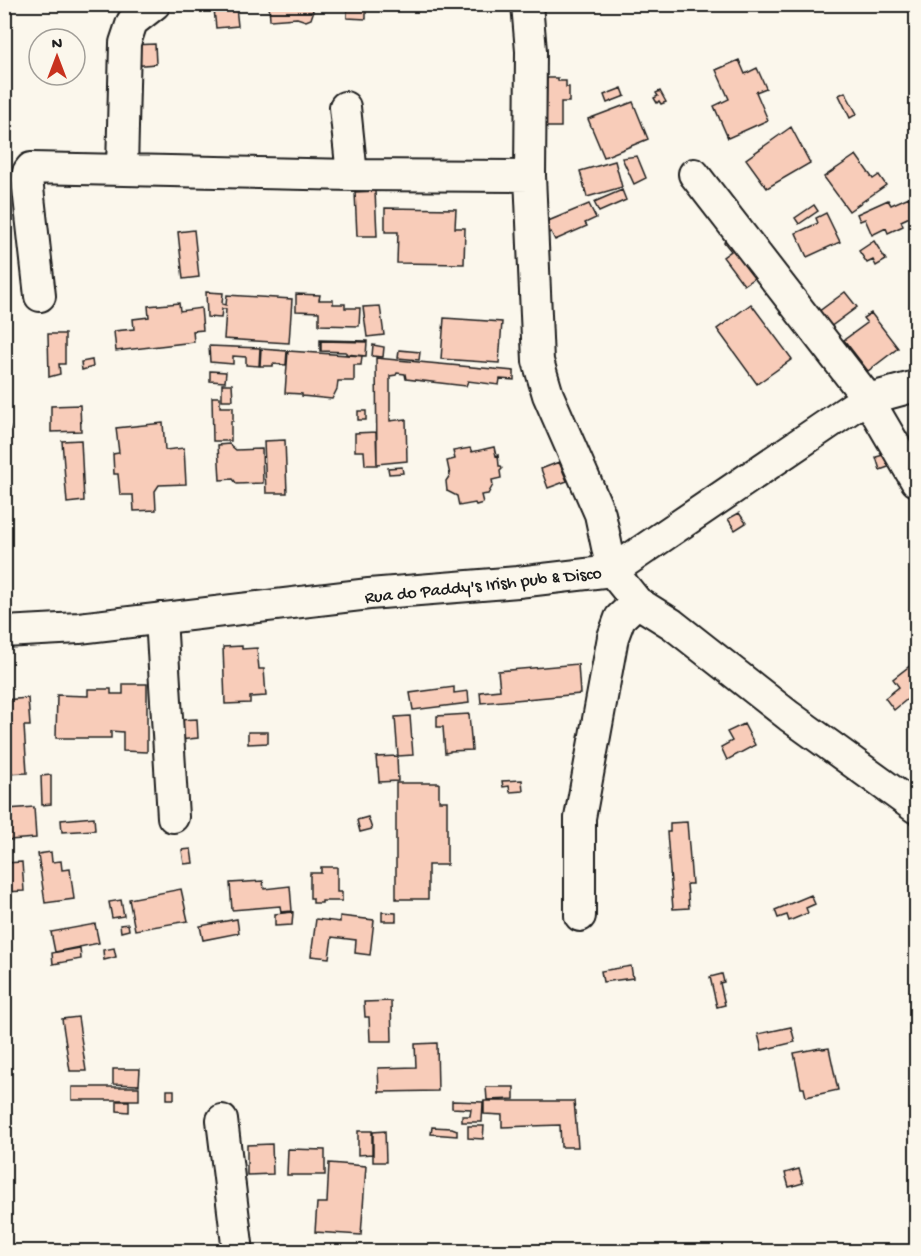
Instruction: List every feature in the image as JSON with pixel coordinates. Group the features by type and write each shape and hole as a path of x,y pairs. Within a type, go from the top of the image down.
{"street":[{"path":"122,170 124,43 132,22 155,4"},
{"path":"527,4 531,51 530,176 538,361 548,395 600,514 612,571 853,407 868,399 916,386"},
{"path":"345,107 352,175"},
{"path":"40,296 27,179 31,168 352,175 530,176"},
{"path":"693,174 868,399 916,481"},
{"name":"Rua do Paddy's Irish pub & Disco","path":"4,632 79,628 369,594 518,582 612,571 637,602 672,624 789,716 916,808"},
{"path":"580,916 580,818 613,637 620,618 637,602"},
{"path":"161,618 173,817"},
{"path":"222,1120 238,1251"}],"building":[{"path":"269,4 312,4 313,13 311,19 306,21 297,18 270,20"},
{"path":"236,7 238,26 216,28 214,9"},
{"path":"347,8 366,8 366,19 347,18"},
{"path":"155,44 156,64 132,66 131,45"},
{"path":"739,60 745,74 757,68 766,88 756,92 768,120 728,138 714,106 729,99 716,70"},
{"path":"547,78 566,81 566,87 569,87 569,102 561,102 561,127 546,127"},
{"path":"622,88 625,96 607,103 604,95"},
{"path":"660,91 666,102 661,104 659,101 657,103 654,98"},
{"path":"845,92 857,114 850,118 839,95"},
{"path":"633,102 648,139 604,157 588,119"},
{"path":"791,127 810,163 767,188 746,159"},
{"path":"856,155 873,179 879,175 886,185 849,211 824,177"},
{"path":"637,156 646,178 634,184 622,158"},
{"path":"615,161 622,187 587,197 580,171"},
{"path":"622,190 626,200 599,212 594,202"},
{"path":"375,191 377,236 357,236 355,192"},
{"path":"909,197 916,214 901,221 903,226 888,233 886,228 872,235 865,219 860,221 857,214 888,200 891,205"},
{"path":"589,204 596,218 585,223 587,226 555,240 551,232 546,234 541,224"},
{"path":"814,205 818,211 799,224 795,218"},
{"path":"385,208 456,209 455,228 465,228 464,264 397,263 398,232 385,232"},
{"path":"826,213 840,242 807,257 796,233 818,223 816,218"},
{"path":"194,230 199,277 183,279 178,232"},
{"path":"729,238 757,276 744,285 723,257 731,251 724,242"},
{"path":"874,241 886,260 876,266 873,260 867,263 859,251"},
{"path":"206,292 223,293 222,304 226,305 227,295 292,299 289,343 224,339 226,309 222,309 221,318 207,317"},
{"path":"845,292 857,307 822,333 810,318"},
{"path":"296,294 320,295 319,300 333,300 333,304 345,304 345,308 360,308 359,326 319,325 319,312 296,311"},
{"path":"179,303 180,311 201,308 203,330 193,331 194,342 116,351 114,331 134,329 133,319 149,317 148,306"},
{"path":"751,304 792,359 757,384 717,329"},
{"path":"380,306 384,335 367,337 363,307"},
{"path":"871,313 898,348 868,371 844,340 867,323 863,318"},
{"path":"444,318 502,322 499,363 441,359"},
{"path":"48,334 65,334 65,364 59,364 60,374 49,377"},
{"path":"320,340 367,341 366,356 346,355 346,352 320,351"},
{"path":"321,341 367,342 366,356 321,351"},
{"path":"373,345 384,347 383,357 372,356"},
{"path":"209,346 260,348 259,366 246,365 246,357 233,356 233,364 210,362"},
{"path":"261,349 287,351 286,365 260,366"},
{"path":"399,350 420,352 419,360 398,358"},
{"path":"288,351 362,356 361,365 354,365 354,381 338,381 332,399 285,393"},
{"path":"376,358 514,371 514,380 500,379 499,385 468,381 466,386 406,379 405,374 397,373 390,376 390,421 406,419 407,461 377,464"},
{"path":"92,360 93,367 82,370 81,362"},
{"path":"210,371 226,372 225,382 210,381"},
{"path":"222,384 232,384 233,400 222,400"},
{"path":"212,397 220,397 220,407 233,407 231,441 213,441"},
{"path":"80,405 81,431 51,432 51,406"},
{"path":"358,411 366,411 366,420 358,420"},
{"path":"4,423 10,431 11,456 4,456"},
{"path":"163,423 165,450 184,448 186,484 159,485 155,491 156,510 134,511 133,495 120,495 118,474 114,474 113,454 119,453 116,428"},
{"path":"376,432 377,465 365,465 364,451 355,451 355,433"},
{"path":"81,440 84,501 67,503 62,441"},
{"path":"285,440 287,493 266,493 264,441"},
{"path":"229,444 236,450 262,449 263,483 237,484 233,479 220,480 218,445"},
{"path":"494,447 502,469 501,478 492,480 493,485 488,494 481,495 483,503 459,506 457,496 447,491 446,481 450,475 447,461 455,459 453,451 470,448 472,452"},
{"path":"887,454 891,466 880,470 876,457"},
{"path":"559,462 567,481 548,488 541,469"},
{"path":"402,467 403,473 389,474 388,468"},
{"path":"739,513 746,523 735,530 728,519"},
{"path":"242,646 242,649 257,648 259,669 264,669 266,696 250,697 250,703 225,704 223,647"},
{"path":"916,661 916,692 894,710 885,698 899,687 893,679"},
{"path":"578,664 580,694 481,703 480,692 500,690 498,671"},
{"path":"123,684 147,684 147,752 123,751 123,732 111,731 111,738 56,738 57,695 88,696 88,689 111,689 111,694 123,694"},
{"path":"454,687 454,693 468,691 469,703 413,710 410,693"},
{"path":"28,698 30,726 24,726 27,773 4,774 4,700"},
{"path":"469,714 472,750 445,753 443,727 437,727 437,716"},
{"path":"410,716 413,755 398,756 395,717"},
{"path":"197,719 198,738 179,740 178,720"},
{"path":"744,724 755,745 727,760 721,747 732,741 727,732"},
{"path":"248,732 268,732 268,743 248,744"},
{"path":"397,756 398,781 379,782 376,757"},
{"path":"51,775 51,804 42,805 41,776"},
{"path":"522,780 523,791 510,792 509,786 503,787 502,781"},
{"path":"396,783 439,783 439,801 447,801 447,865 428,865 428,899 396,899"},
{"path":"34,807 36,838 9,840 7,809"},
{"path":"94,817 95,830 62,832 61,820"},
{"path":"368,817 372,829 360,832 357,820"},
{"path":"687,822 692,884 687,884 689,908 673,909 667,832 670,832 670,823"},
{"path":"191,849 193,863 184,864 182,850"},
{"path":"51,852 52,862 61,861 62,870 70,869 74,899 45,903 38,854"},
{"path":"22,862 24,891 4,892 4,863"},
{"path":"321,867 337,867 337,892 342,892 342,901 313,903 313,898 310,898 310,873 321,873"},
{"path":"263,881 264,889 290,886 292,911 281,912 280,906 232,910 230,883"},
{"path":"181,889 188,921 135,930 129,899"},
{"path":"811,895 815,904 806,908 808,913 789,921 787,915 778,918 775,910"},
{"path":"121,900 124,916 112,918 109,902"},
{"path":"293,912 292,925 275,926 275,914"},
{"path":"382,912 396,913 396,921 382,921"},
{"path":"340,916 374,920 370,955 355,953 356,940 332,937 329,958 311,956 316,919 340,922"},
{"path":"237,919 239,933 203,940 200,926"},
{"path":"95,924 99,943 55,952 51,932"},
{"path":"128,924 129,930 121,932 120,925"},
{"path":"80,948 81,959 53,964 52,953"},
{"path":"114,948 116,957 104,960 103,950"},
{"path":"631,966 633,978 603,982 601,971"},
{"path":"722,974 724,982 720,983 725,1005 717,1007 710,977"},
{"path":"391,1001 392,1041 370,1041 369,1017 365,1017 364,1002"},
{"path":"78,1017 86,1071 70,1071 62,1019"},
{"path":"791,1027 795,1042 762,1050 758,1034"},
{"path":"437,1043 438,1091 379,1092 378,1068 416,1067 415,1044"},
{"path":"829,1048 838,1090 806,1097 804,1088 801,1088 794,1053"},
{"path":"113,1069 140,1069 139,1085 113,1084"},
{"path":"72,1087 139,1087 139,1100 72,1100"},
{"path":"486,1087 514,1087 514,1099 487,1100"},
{"path":"167,1090 174,1090 174,1099 167,1099"},
{"path":"117,1101 129,1101 129,1112 117,1111"},
{"path":"452,1101 483,1102 482,1122 462,1122 462,1116 470,1116 471,1109 452,1108"},
{"path":"484,1101 574,1101 578,1147 561,1147 560,1125 502,1127 502,1115 484,1114"},
{"path":"468,1126 484,1126 483,1139 468,1138"},
{"path":"432,1127 452,1128 457,1130 457,1136 431,1134"},
{"path":"358,1131 372,1131 372,1154 358,1155"},
{"path":"385,1131 386,1162 373,1162 373,1132"},
{"path":"272,1144 273,1174 247,1175 247,1145"},
{"path":"288,1149 325,1150 325,1175 287,1175"},
{"path":"329,1163 366,1166 361,1235 315,1232 317,1203 327,1203"},
{"path":"799,1169 803,1183 789,1187 785,1173"}]}
